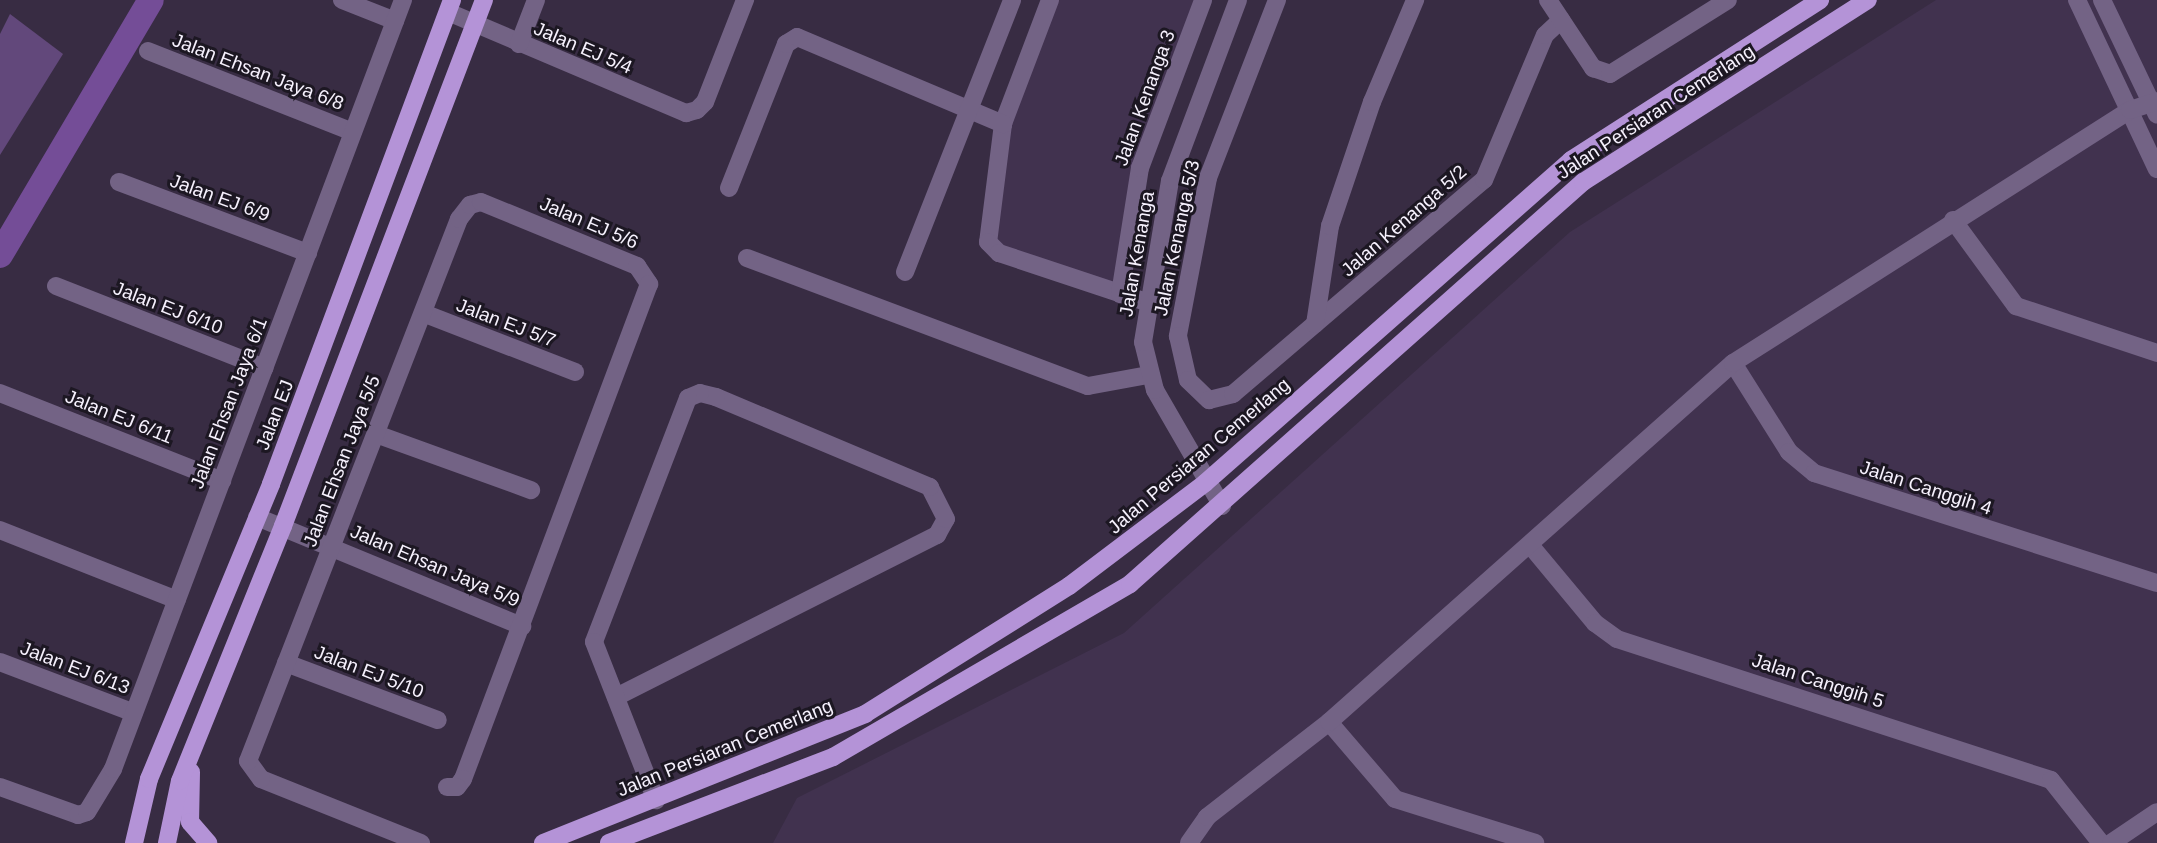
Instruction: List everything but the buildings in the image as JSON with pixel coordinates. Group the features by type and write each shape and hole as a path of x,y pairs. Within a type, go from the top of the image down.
{"main road":[{"path":"167,843 176,795 192,751 283,526 485,0"},
{"name":"Jalan Persiaran Cemerlang","path":"543,843 656,800 864,714 1069,586 1205,483 1571,160 1820,0"},
{"name":"Jalan Persiaran Cemerlang","path":"616,841 833,757 1088,612 1130,584 1222,506 1583,182 1868,0"},
{"name":"Jalan EJ","path":"137,843 149,779 257,517 450,6"},
{"path":"192,751 188,814 194,830 208,843"}],"street":[{"path":"342,0 395,21"},
{"name":"Jalan Ehsan Jaya 6/1","path":"0,787 82,814 113,769 403,0"},
{"path":"519,44 536,0"},
{"name":"Jalan EJ 5/4","path":"450,6 476,24 519,44 675,109 692,112 702,106 745,0"},
{"path":"905,272 1013,0"},
{"path":"1050,0 1003,124 986,232 990,247 1149,303"},
{"name":"Jalan Kenanga 3","path":"1121,294 1140,168 1203,0"},
{"name":"Jalan Kenanga","path":"1222,506 1205,483 1148,375 1143,342 1170,181 1238,0"},
{"name":"Jalan Kenanga 5/3","path":"1209,400 1188,380 1178,336 1208,178 1277,0"},
{"path":"1315,324 1330,226 1372,102 1415,0"},
{"path":"1548,0 1593,68 1605,74 1622,70 1709,5 1728,0"},
{"path":"2077,0 2157,169"},
{"path":"1189,843 1207,817 1329,722 1733,363 1953,220 2130,110 2155,106 2102,0"},
{"name":"Jalan Kenanga 5/2","path":"1209,400 1233,394 1484,180 1545,35 1561,20"},
{"path":"729,188 786,44 797,37 1003,124"},
{"name":"Jalan Ehsan Jaya 6/8","path":"148,51 353,132"},
{"name":"Jalan EJ 6/9","path":"118,182 308,253"},
{"name":"Jalan Ehsan Jaya 5/5","path":"421,843 261,779 252,772 249,755 465,208 475,202 491,205"},
{"name":"Jalan EJ 5/6","path":"491,205 637,266 648,278 646,296 522,626"},
{"path":"1953,220 2016,306 2157,353"},
{"path":"747,258 1088,386 1148,375"},
{"name":"Jalan EJ 6/10","path":"56,286 264,368"},
{"name":"Jalan EJ 5/7","path":"423,313 575,372"},
{"name":"Jalan Canggih 4","path":"1733,363 1789,452 1814,473 2157,583"},
{"name":"Jalan EJ 6/11","path":"0,393 222,481"},
{"path":"616,697 937,536 946,519 930,487 716,397 694,395 685,404 594,642 656,800"},
{"path":"376,433 531,491"},
{"name":"Jalan Ehsan Jaya 5/9","path":"257,517 332,544 522,626"},
{"path":"0,530 177,600"},
{"name":"Jalan Canggih 5","path":"1530,545 1595,623 1618,639 2051,780 2101,843"},
{"path":"447,787 457,787 463,779 522,626"},
{"name":"Jalan EJ 6/13","path":"0,662 134,713"},
{"name":"Jalan EJ 5/10","path":"286,663 438,720"},
{"path":"1329,722 1395,799 1535,843"},
{"path":"2111,843 2157,812"}],"shaded area":[{"path":"1056,0 1197,0 1135,168 1116,286 994,242 1008,123"},
{"path":"1936,0 2157,0 2157,843 773,843 797,798 1124,633 1570,232"},
{"path":"10,14 63,54 0,155 0,34"}],"waterway":[{"path":"0,255 151,0"}]}
